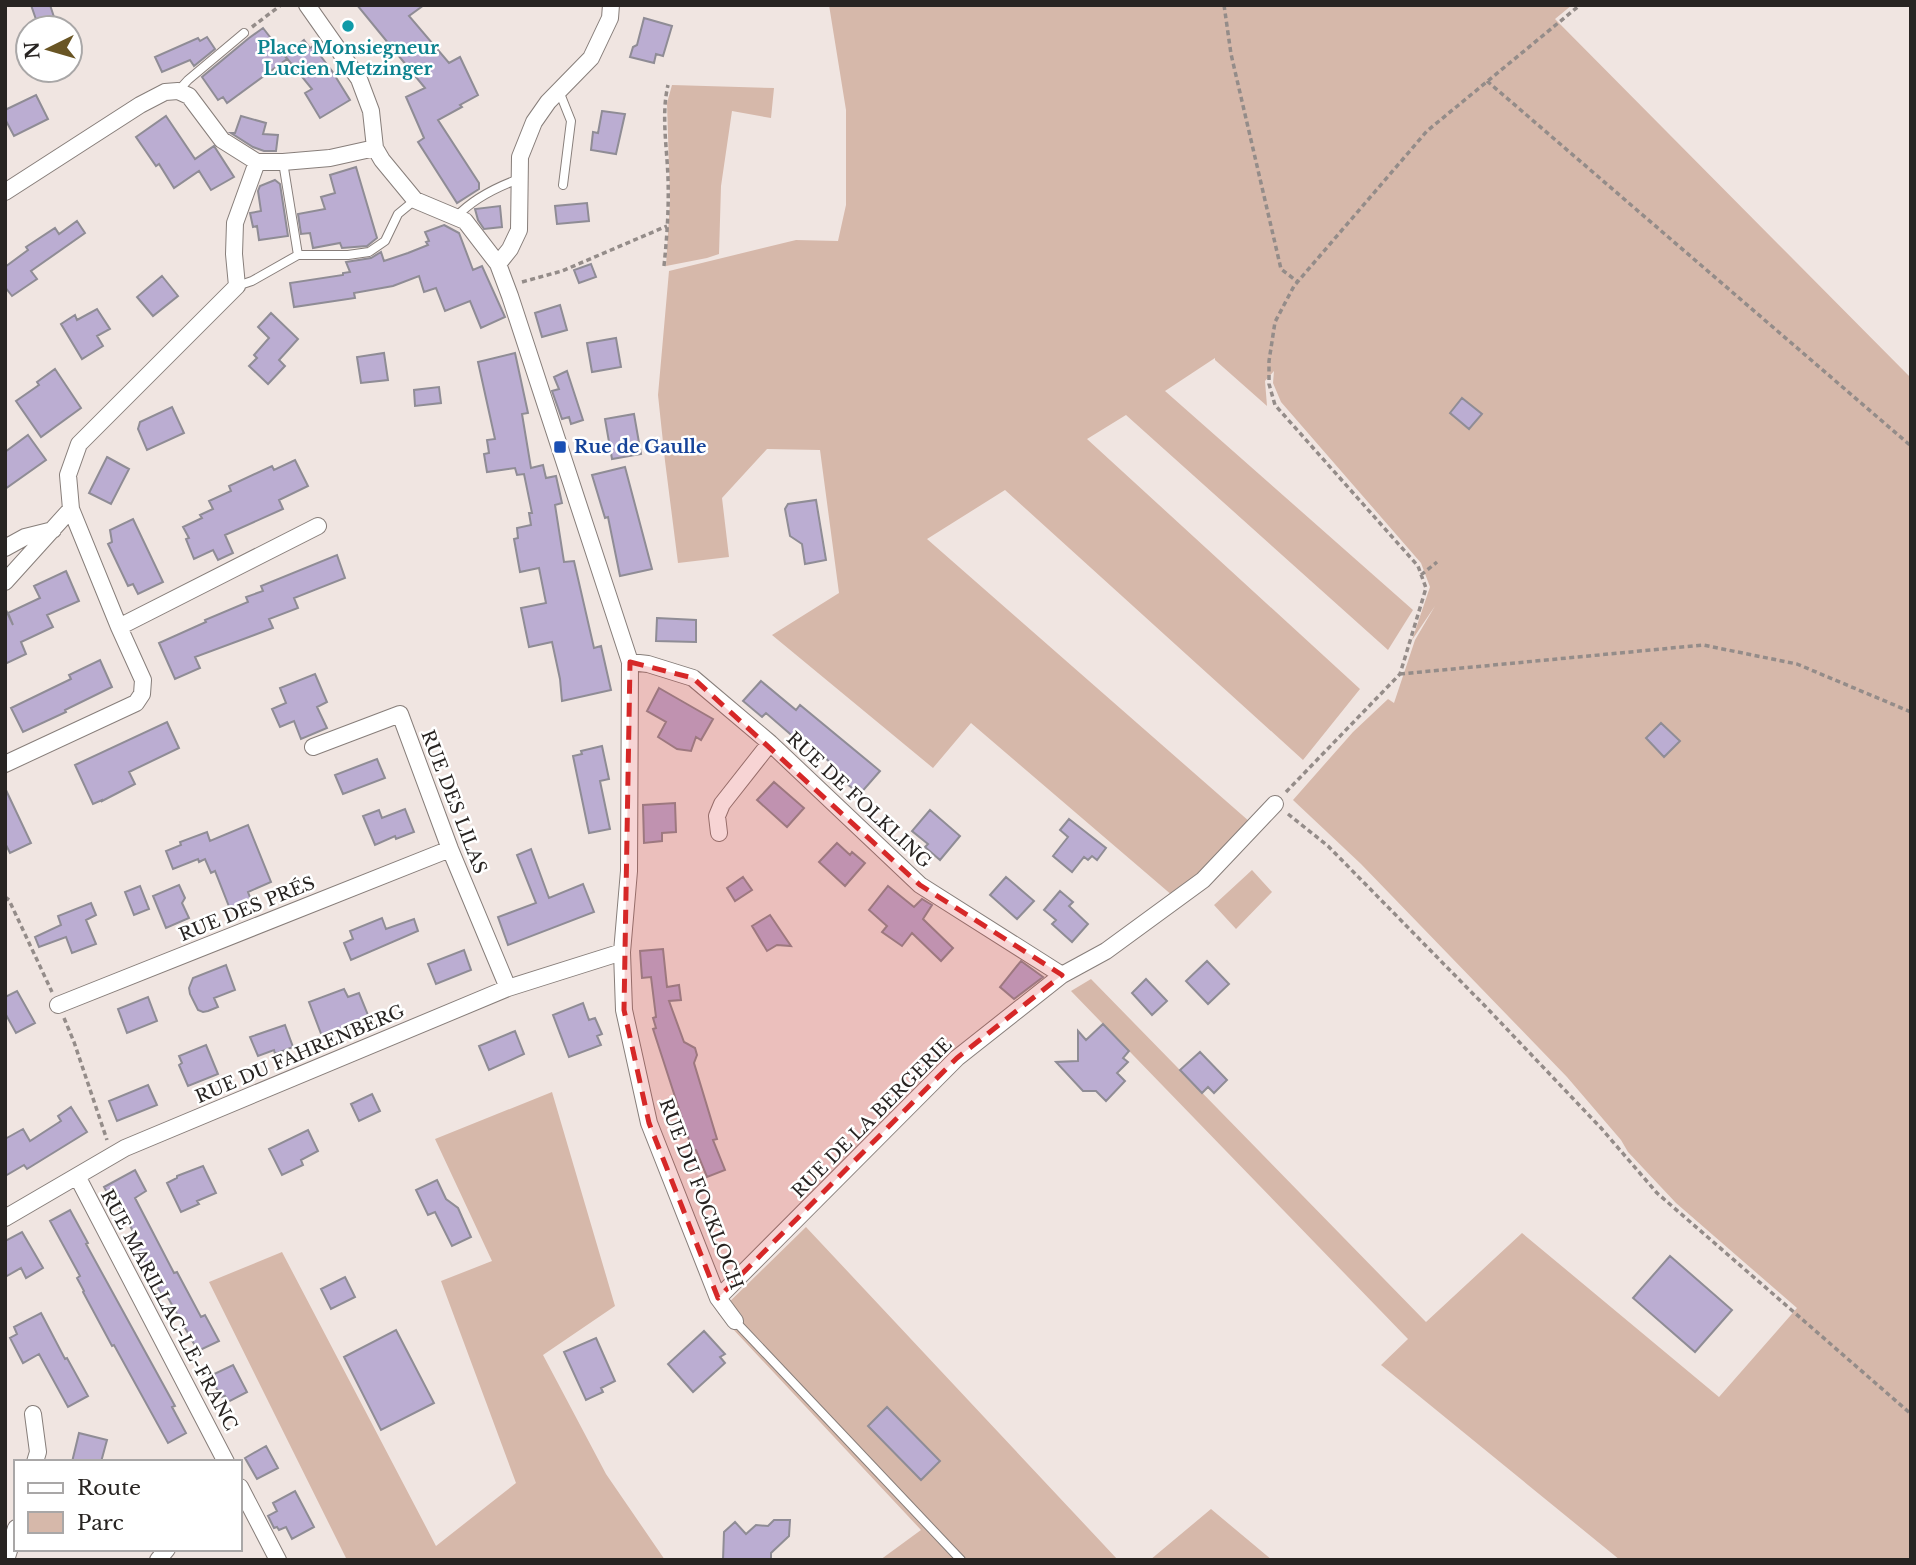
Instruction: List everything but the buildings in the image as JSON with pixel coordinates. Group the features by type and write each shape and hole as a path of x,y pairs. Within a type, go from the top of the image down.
{"street":[{"path":"307,5 330,26 359,79 371,111 374,148 382,160 415,200 456,217"},
{"path":"498,264 510,249 519,230 520,157 534,122 548,102 591,58 610,18 611,5"},
{"path":"5,192 140,105 165,92 178,91 190,96 222,140 257,162 330,158 374,148"},
{"path":"5,764 136,703 142,694 143,680 71,509 68,475 79,444 237,286 235,223 257,162"},
{"name":"RUE DU FOCKLOCH","path":"456,217 465,221 498,264 629,662 629,871 622,952 624,1010 649,1123 718,1298 735,1321"},
{"path":"5,582 71,509"},
{"path":"119,626 318,526"},
{"path":"5,548 25,537 54,530"},
{"name":"RUE DE FOLKLING","path":"629,662 648,664 693,678 770,743 920,885 1062,975"},
{"name":"RUE DES LILAS","path":"313,747 400,714 450,849 508,988"},
{"path":"719,833 718,816 722,804 770,743"},
{"name":"RUE DE LA BERGERIE","path":"718,1298 957,1058 1062,975 1106,951 1203,880 1275,804"},
{"name":"RUE DES PRÉS","path":"58,1005 450,849"},
{"name":"RUE DU FAHRENBERG","path":"5,1218 125,1147 508,988 622,952"},
{"name":"RUE MARILLAC-LE-FRANC","path":"77,1176 225,1460"},
{"path":"33,1414 38,1452 36,1460"},
{"path":"242,1496 278,1560"},
{"path":"6,1560 14,1534"}],"lane":[{"path":"178,91 244,33"},
{"path":"559,90 571,121 563,185"},
{"path":"283,162 298,255"},
{"path":"456,217 462,210 503,185 519,179"},
{"path":"237,286 252,281 298,255 348,255 369,252 386,241 398,214 415,200"},
{"path":"735,1321 961,1560"}],"path":[{"path":"244,33 281,5"},
{"path":"1224,5 1231,54 1281,269 1298,282"},
{"path":"1580,5 1427,131 1298,282 1275,322 1269,361 1269,384 1275,405 1418,566 1426,589 1400,674 1275,804 1328,846 1356,874 1565,1090 1657,1193 1911,1414"},
{"path":"1487,81 1911,446"},
{"path":"664,266 668,181 664,103 668,85"},
{"path":"524,282 562,271 667,226"},
{"path":"1421,575 1437,562"},
{"path":"1400,674 1703,645 1797,664 1911,712"},
{"path":"5,897 9,900 74,1042 112,1155"}],"highlighted area":[{"path":"630,662 693,678 920,885 1062,975 957,1058 718,1298 649,1123 624,1010"}],"green space":[{"path":"829,5 1572,5 1555,19 1911,378 1911,1560 1620,1560 1381,1365 1408,1339 1071,991 1091,979 1426,1322 1522,1233 1719,1397 1797,1308 1676,1203 1628,1152 1621,1140 1567,1077 1361,864 1293,800 1353,732 1388,699 1394,703 1415,640 1435,606 1412,640 1430,587 1421,563 1281,402 1273,383 1274,371 1265,381 1267,406 1215,358 1165,391 1413,610 1388,650 1126,415 1087,439 1360,689 1303,760 1005,490 927,539 1250,822 1200,875 1173,896 971,723 933,768 772,635 839,593 820,450 767,449 722,498 729,557 678,563 658,395 669,271 796,240 838,241 846,205 846,110"},
{"path":"672,85 774,88 771,118 732,111 721,186 719,254 666,266 670,201 667,103"},
{"path":"1252,870 1272,892 1236,929 1214,905"},
{"path":"552,1092 615,1306 543,1355 606,1474 665,1560 347,1560 209,1282 282,1252 436,1546 516,1483 441,1281 492,1261 435,1139"},
{"path":"806,1227 1118,1560 880,1560 921,1530 718,1313"},
{"path":"1211,1509 1272,1560 1150,1560"}],"place":[{"name":"Place Monsiegneur Lucien Metzinger","path":"348,26"},
{"name":"Rue de Gaulle","path":"560,447"}]}
